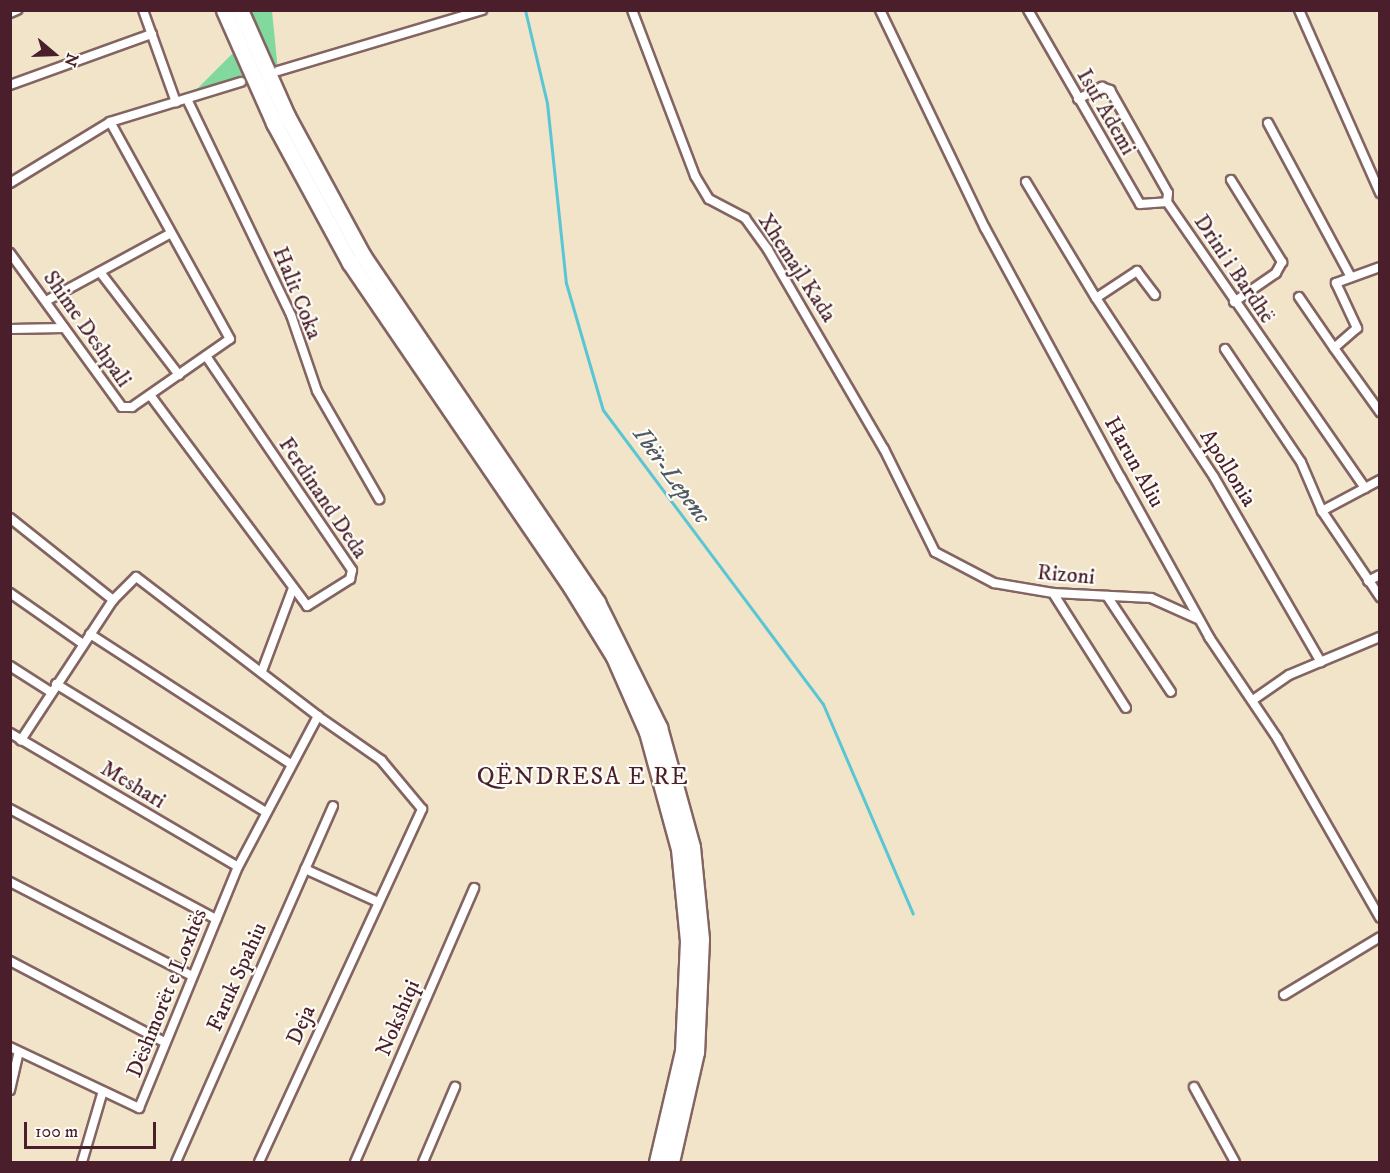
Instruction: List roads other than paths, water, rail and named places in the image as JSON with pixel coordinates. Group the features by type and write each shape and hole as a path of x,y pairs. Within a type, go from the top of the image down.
{"highway":[{"path":"224,10 274,123 350,263 571,587 614,657 644,723 675,828 688,941 683,1051 657,1162"},
{"path":"240,10 287,116 363,256 597,602 659,727 692,847 701,939 696,1052 671,1162"}],"street":[{"path":"10,13 17,10"},
{"path":"143,10 176,102"},
{"path":"278,71 482,10"},
{"name":"Xhemajl Kada","path":"632,10 694,176 709,199 745,219 768,250 884,449 935,552"},
{"name":"Harun Aliu","path":"880,10 1000,256 1199,619 1253,700 1380,918"},
{"name":"Isuf Ademi","path":"1028,10 1140,204 1167,202"},
{"path":"1299,10 1380,193"},
{"path":"10,85 152,34"},
{"path":"10,183 110,122 241,82"},
{"name":"Drini i Bardhë","path":"1078,99 1102,87 1110,90 1168,194 1167,202 1234,302 1365,488"},
{"name":"Halit Coka","path":"187,99 291,315 317,391 379,499"},
{"path":"46,301 171,233 110,122"},
{"path":"1268,123 1351,277"},
{"path":"1231,180 1282,262 1276,273 1234,302"},
{"name":"Apollonia","path":"1026,182 1096,298 1215,477 1321,662"},
{"name":"Shime Deshpali","path":"10,252 15,267 46,301 120,406 129,409 230,339 171,233"},
{"path":"1334,348 1357,328 1336,283 1380,267"},
{"path":"1096,298 1137,271 1155,295"},
{"path":"100,272 179,375"},
{"path":"1299,297 1380,412"},
{"path":"10,329 64,328"},
{"path":"1225,349 1301,462 1322,511 1380,597"},
{"name":"Ferdinand Deda","path":"150,395 307,606 353,573 206,356"},
{"path":"1322,511 1380,480"},
{"path":"10,518 113,600"},
{"name":"Rizoni","path":"935,552 970,575 1053,593 1151,598 1199,619"},
{"path":"1368,581 1380,575"},
{"path":"21,740 113,600 133,577 141,578 318,716"},
{"path":"262,671 293,588"},
{"path":"10,593 83,644"},
{"path":"1053,593 1126,708"},
{"path":"1107,596 1171,692"},
{"path":"90,634 291,764"},
{"path":"1253,700 1274,682 1380,637"},
{"path":"10,666 54,688 266,812"},
{"name":"Dëshmorët e Loxhës","path":"15,1050 102,1094 139,1108 238,867 318,716"},
{"name":"Deja","path":"259,1162 376,901 422,809 381,760 318,716"},
{"name":"Meshari","path":"10,733 238,867"},
{"name":"Faruk Spahiu","path":"176,1162 333,806"},
{"path":"10,809 216,919"},
{"path":"305,869 376,901"},
{"path":"10,882 192,976"},
{"name":"Nokshiqi","path":"355,1162 474,888"},
{"path":"1284,995 1380,937"},
{"path":"10,961 165,1042"},
{"path":"10,1090 15,1050"},
{"path":"423,1162 455,1087"},
{"path":"1194,1087 1235,1162"},
{"path":"82,1162 102,1094"}],"waterway":[{"name":"Ibër-Lepenc","path":"525,10 547,103 566,283 603,410 823,704 913,914"}],"district":[{"name":"QËNDRESA E RE","path":"583,778"}]}
